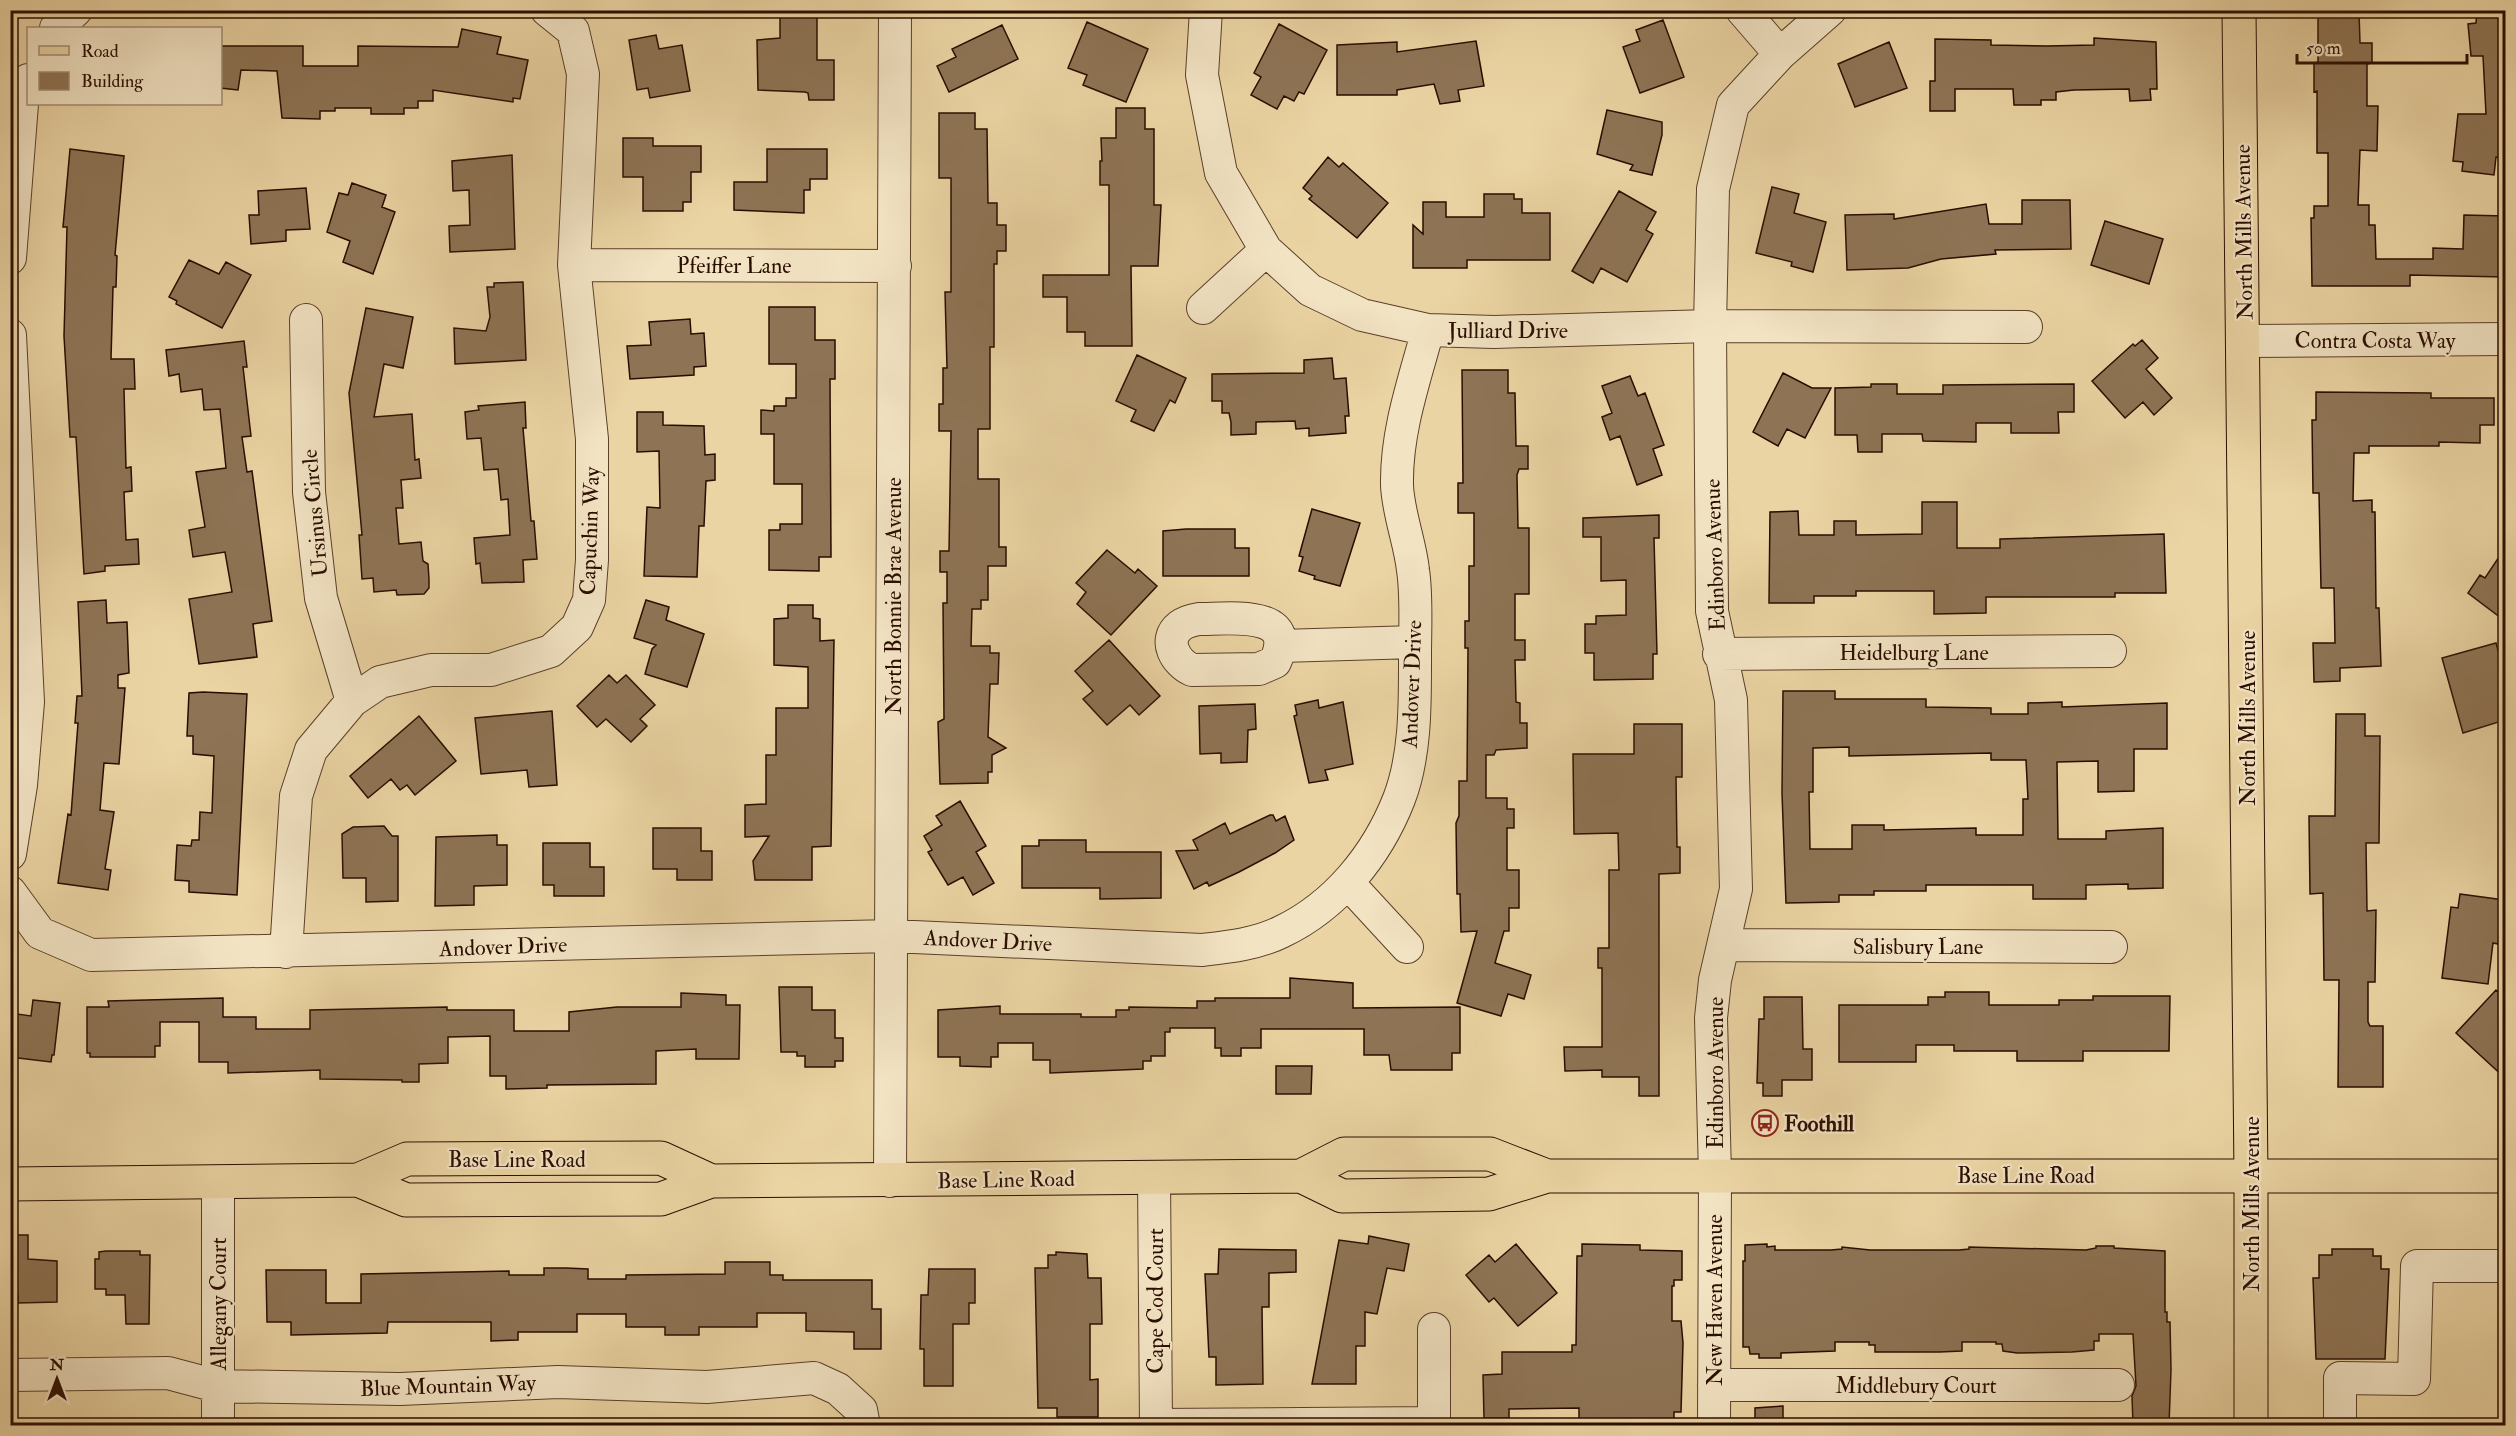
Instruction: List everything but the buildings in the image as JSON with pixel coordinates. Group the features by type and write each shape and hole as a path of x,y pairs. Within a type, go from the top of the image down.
{"main road":[{"name":"North Mills Avenue","path":"2239,10 2244,341 2251,1425"},
{"name":"Base Line Road","path":"10,1184 358,1180 407,1159 662,1158 711,1181 1301,1176 1342,1196 1489,1194 1547,1176 2505,1176"}],"street":[{"path":"57,27 76,10"},
{"name":"Capuchin Way","path":"286,952 296,796 311,750 352,701 380,682 431,670 491,670 551,651 577,627 589,600 592,439 574,264 583,74 573,31 547,10"},
{"name":"North Bonnie Brae Avenue","path":"890,1181 895,10"},
{"name":"Julliard Drive","path":"1206,10 1202,75 1221,173 1266,250 1310,290 1362,315 1428,330 1494,332 1710,326 2026,327"},
{"path":"1742,10 1780,54"},
{"name":"Edinboro Avenue","path":"1715,1175 1711,1018 1715,980 1736,890 1731,700 1719,654 1712,611 1710,326 1713,189 1732,105 1780,54 1830,10"},
{"path":"10,258 26,86"},
{"path":"1203,308 1266,250"},
{"name":"Pfeiffer Lane","path":"574,264 895,266"},
{"name":"Ursinus Circle","path":"306,320 309,492 321,598 352,701"},
{"name":"Andover Drive","path":"10,892 40,933 91,955 892,936 1202,950 1242,945 1280,933 1316,911 1348,884 1376,844 1399,798 1411,747 1415,642 1413,571 1397,487 1398,441 1428,330"},
{"path":"10,335 21,785 10,854"},
{"name":"Contra Costa Way","path":"2244,341 2505,339"},
{"path":"1281,646 1415,642"},
{"name":"Heidelburg Lane","path":"1719,654 2110,651"},
{"path":"1348,884 1407,946"},
{"name":"Salisbury Lane","path":"1725,945 2111,946"},
{"name":"New Haven Avenue","path":"1714,1425 1715,1175"},
{"name":"Cape Cod Court","path":"1154,1177 1156,1425"},
{"name":"Allegany Court","path":"218,1183 218,1425"},
{"path":"2340,1425 2340,1378 2414,1379 2417,1266 2505,1266"},
{"path":"1156,1425 1434,1424 1434,1329"},
{"name":"Blue Mountain Way","path":"10,1375 168,1373 217,1386 400,1389 558,1382 707,1387 814,1378 838,1389 861,1410 864,1425"},
{"name":"Middlebury Court","path":"1714,1385 2118,1385"}],"place":[{"name":"Foothill","path":"1765,1123"}]}
